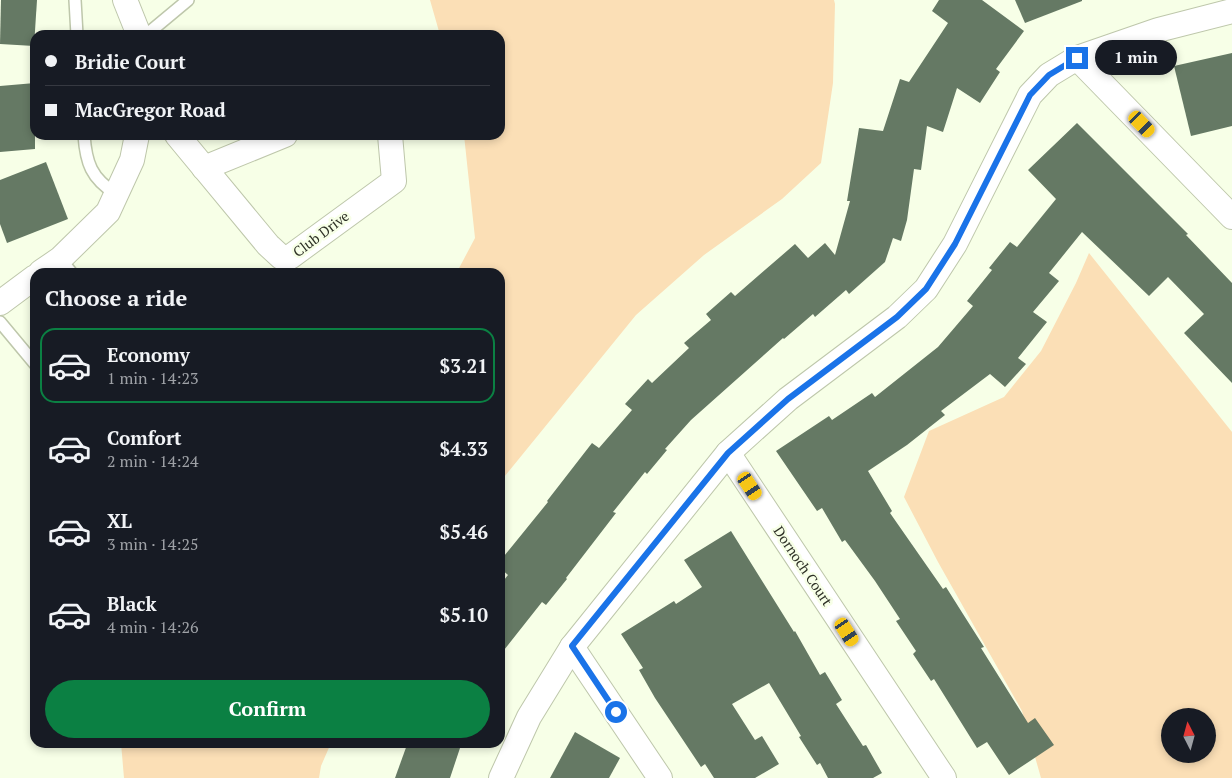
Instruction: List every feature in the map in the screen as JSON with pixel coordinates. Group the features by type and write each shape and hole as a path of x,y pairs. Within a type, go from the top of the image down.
{"street":[{"path":"124,0 137,30"},
{"path":"501,778 529,717 572,646 728,453 788,399 897,317 926,289 955,244 1030,95 1049,75 1077,58 1158,30 1232,11"},
{"path":"1077,58 1232,217"},
{"path":"65,266 108,212 132,160 135,140"},
{"name":"Club Drive","path":"181,140 268,245 281,257 290,257 394,181 390,140"},
{"path":"204,168 273,140"},
{"path":"0,303 30,281"},
{"name":"Dornoch Court","path":"728,453 944,778"},
{"path":"572,646 660,778"}],"lane":[{"path":"75,0 77,30"},
{"path":"152,30 188,0"},
{"path":"84,140 86,158 90,168 103,186 116,194"},
{"path":"0,322 30,358"}],"shaded area":[{"path":"430,0 834,0 835,4 833,83 821,163 782,199 704,255 636,315 505,476 505,268 459,268 475,238 465,140 505,140 505,30 439,30"},
{"path":"1089,253 1232,432 1232,778 1041,778 1022,711 938,562 904,497 929,431 1004,397 1041,351 1076,283"},
{"path":"122,748 329,748 321,766 319,778 124,778"}],"building":[{"path":"1,0 37,0 35,30 30,30 30,46 0,44"},
{"path":"939,0 982,0 1024,31 996,69 1000,72 980,103 957,88 943,132 927,126 921,170 914,169 907,220 901,241 893,238 885,262 849,294 846,290 815,317 813,314 783,338 691,420 613,512 616,513 546,605 542,602 505,649 505,579 508,575 505,572 505,555 592,443 599,448 632,410 625,404 648,379 652,383 689,348 684,343 711,320 706,314 731,292 735,296 795,244 808,258 825,243 835,255 850,201 847,201 859,128 883,131 900,79 909,82 948,23 932,11"},
{"path":"1015,0 1082,0 1082,1 1025,23"},
{"path":"1232,53 1232,126 1191,136 1174,66"},
{"path":"30,83 30,140 35,140 35,149 0,152 0,86"},
{"path":"1077,123 1188,234 1186,235 1232,283 1232,383 1184,333 1204,314 1168,277 1149,296 1082,232 1049,273 1059,281 1033,312 1047,322 1018,358 1026,364 1005,387 990,374 941,411 945,415 907,445 868,471 892,511 890,513 943,589 946,587 984,647 981,648 1028,723 1035,718 1054,745 1009,775 987,742 977,748 934,679 931,681 913,654 916,651 896,621 900,619 875,581 845,540 842,542 822,508 817,511 776,451 829,416 832,420 872,393 875,397 938,347 973,306 967,301 992,270 989,268 1010,242 1017,247 1056,199 1028,170"},
{"path":"46,162 68,219 7,243 0,224 0,180"},
{"path":"731,531 795,631 820,675 825,672 842,700 836,704 863,746 866,745 882,773 873,778 828,778 820,763 817,765 799,737 801,736 769,683 732,704 755,740 762,736 779,764 755,778 714,778 705,764 701,767 655,698 639,670 643,668 621,634 674,601 676,604 702,587 684,560"},
{"path":"575,732 620,758 609,778 550,778"},
{"path":"406,748 460,748 450,778 395,778"}],"route":[{"path":"616,712 572,646 728,453 788,399 897,317 926,289 955,244 1030,95 1049,75 1077,58"}]}
